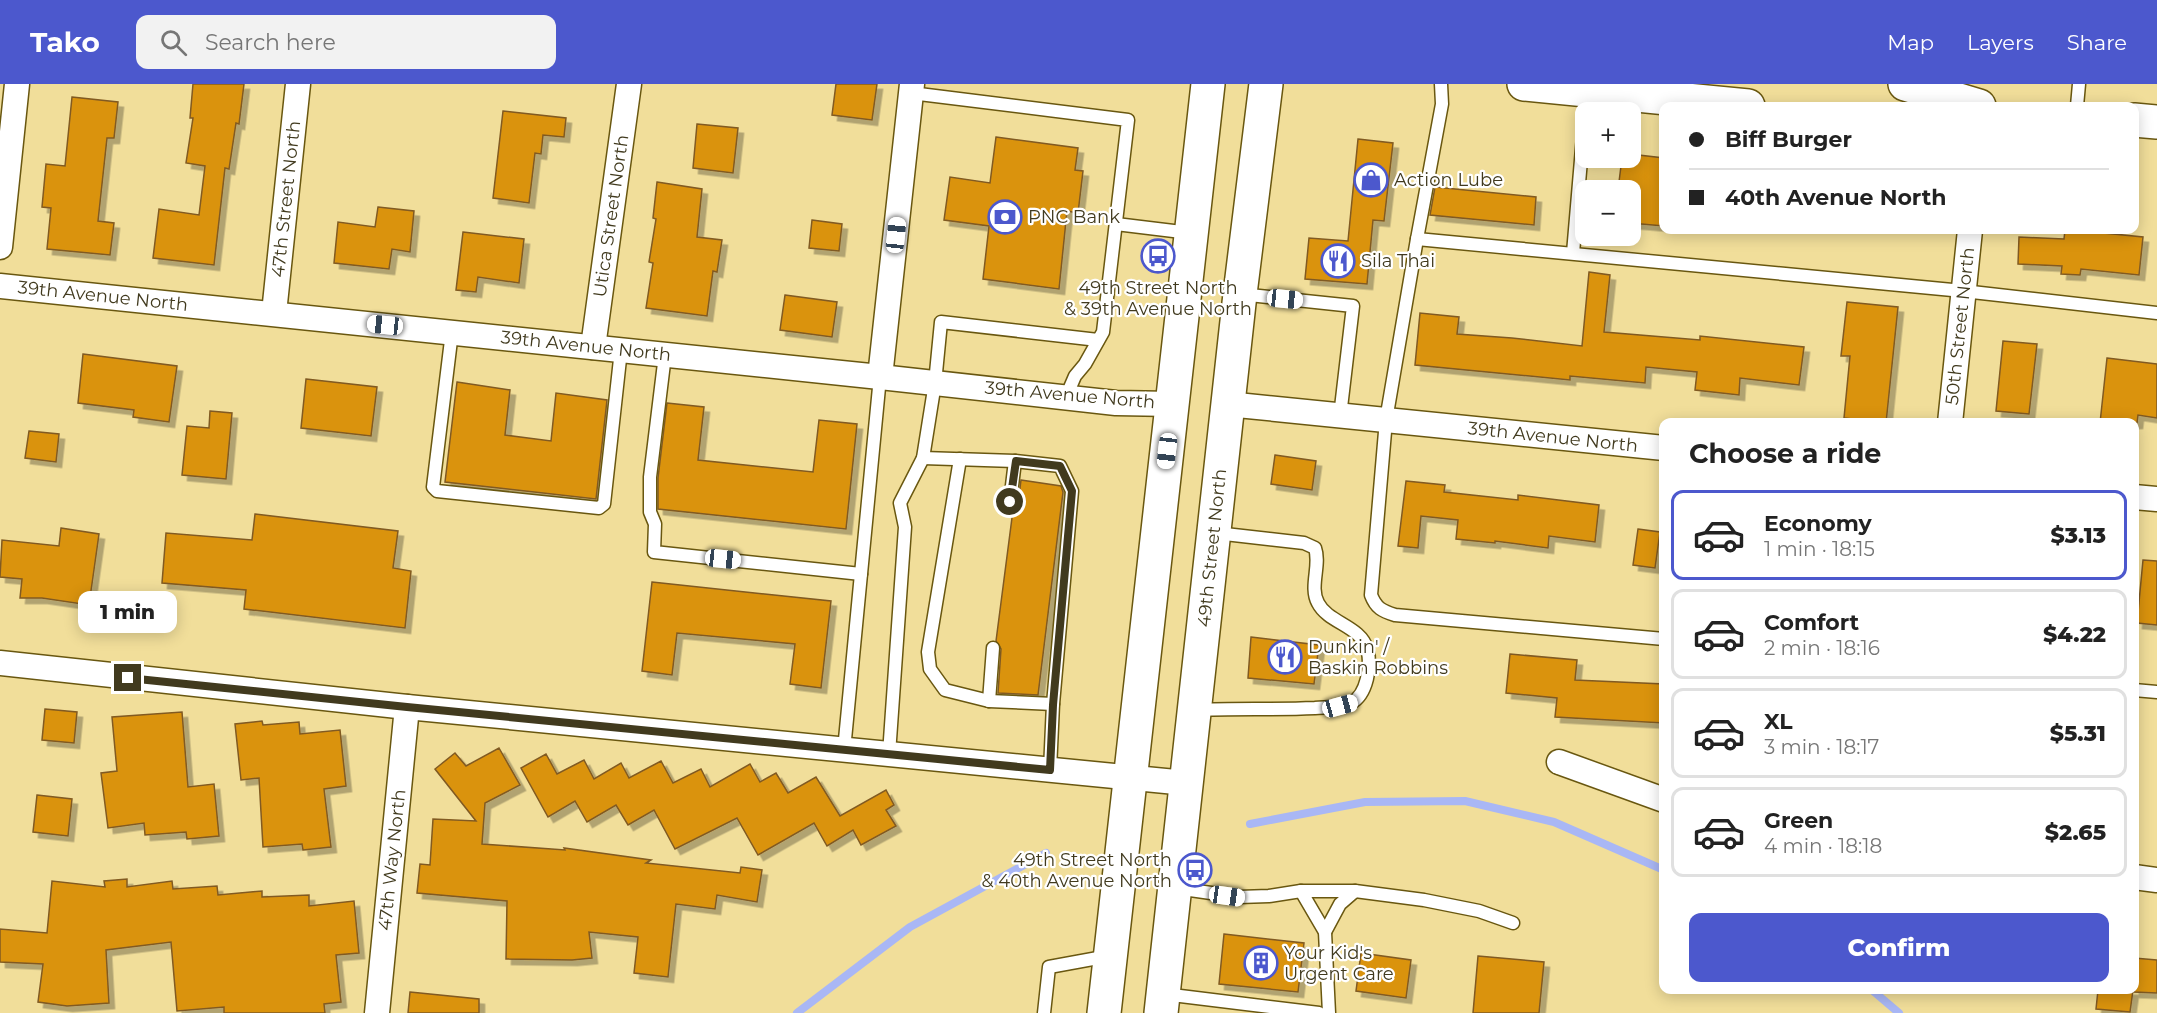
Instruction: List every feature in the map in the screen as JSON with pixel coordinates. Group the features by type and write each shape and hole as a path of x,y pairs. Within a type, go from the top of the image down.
{"main road":[{"path":"1104,1013 1208,84"},
{"name":"49th Street North","path":"1162,1003 1227,404 1266,84"},
{"path":"1524,84 1708,102"},
{"path":"1905,84 1965,102"},
{"path":"2139,120 2157,122"}],"street":[{"path":"0,247 17,84"},
{"name":"47th Street North","path":"274,313 298,84"},
{"name":"Utica Street North","path":"593,347 629,84"},
{"path":"880,376 911,89"},
{"name":"50th Street North","path":"1950,418 1970,234"},
{"name":"39th Avenue North","path":"0,286 880,376 1116,403 1173,404"},
{"name":"39th Avenue North","path":"1227,404 1659,447"},
{"path":"2139,497 2157,499"},
{"path":"0,663 407,707 1186,783"},
{"name":"47th Way North","path":"377,1013 407,707"},
{"path":"1559,762 1659,798"},
{"path":"2139,878 2157,880"}],"lane":[{"path":"1442,84 1442,104 1386,420 1371,595 1374,604 1382,611 1395,615 1659,639"},
{"path":"2077,102 2079,84"},
{"path":"911,89 1128,120 1102,332 1085,364 1075,376 1066,397"},
{"path":"1573,253 1587,90"},
{"path":"1116,224 1191,233"},
{"path":"1417,239 1963,291 2157,313"},
{"path":"1240,294 1353,306 1340,416"},
{"path":"889,754 905,527 900,503 923,458 935,383 941,322 1098,340"},
{"path":"452,332 433,487 437,491 599,508 604,504 621,350"},
{"path":"665,355 650,477 650,512 655,524 654,552 861,574"},
{"path":"844,750 880,376"},
{"path":"923,458 1016,461 1060,466 1072,491 1053,705 1050,770"},
{"path":"960,459 928,652 930,669 945,690 989,701 1053,705"},
{"path":"1010,502 1016,461"},
{"path":"1194,710 1236,708 1273,710 1340,706 1352,703 1360,694 1367,679 1369,664 1367,647 1360,637 1326,613 1317,602 1315,590 1318,557 1315,549 1305,543 1213,533"},
{"path":"989,701 993,648"},
{"path":"2139,690 2157,692"},
{"path":"1174,888 1239,897 1269,896 1301,891 1355,891 1424,900 1479,911 1513,923"},
{"path":"1301,891 1325,932 1329,1013"},
{"path":"1325,932 1340,904 1355,891"},
{"path":"1044,1013 1049,967 1110,956"},
{"path":"1162,1003 1319,1013"}],"building":[{"path":"193,84 244,84 239,124 236,123 229,169 225,168 214,265 153,258 159,209 199,215 205,166 186,163 193,118 190,118"},
{"path":"836,84 877,84 872,120 832,115"},
{"path":"72,97 118,102 114,138 107,138 98,221 114,223 110,255 47,249 51,208 42,207 46,164 65,166"},
{"path":"503,111 566,118 564,137 543,135 541,154 535,153 529,203 493,198"},
{"path":"697,124 738,128 733,173 693,168"},
{"name":"PNC Bank","path":"996,137 1078,148 1075,170 1083,171 1078,213 1067,211 1059,289 983,279 989,226 944,220 950,177 990,183"},
{"path":"1358,139 1393,143 1384,221 1373,220 1367,284 1305,279 1309,238 1348,241"},
{"path":"1641,155 1659,157 1659,226 1641,224 1641,180 1619,180 1621,168 1641,168"},
{"path":"657,182 702,189 697,237 722,240 717,272 713,271 707,316 646,308 653,263 649,262 656,219 653,218"},
{"path":"1435,187 1536,197 1534,225 1430,215"},
{"path":"378,207 414,211 410,252 392,249 389,269 334,263 338,222 375,227"},
{"path":"812,220 842,224 839,251 809,248"},
{"path":"463,232 524,239 519,283 478,277 476,292 456,290"},
{"path":"2065,234 2114,234 2143,237 2139,275 2081,269 2080,275 2061,274 2062,266 2018,264 2019,237 2064,239"},
{"path":"1589,272 1610,275 1604,332 1700,340 1700,336 1804,347 1799,385 1740,378 1739,395 1695,390 1697,372 1646,367 1645,383 1570,376 1570,380 1415,365 1420,313 1459,317 1457,334 1582,346"},
{"path":"785,295 837,302 832,337 780,330"},
{"path":"1847,302 1898,307 1887,418 1844,418 1850,356 1841,356"},
{"path":"2003,341 2037,344 2029,414 1996,411"},
{"path":"83,354 177,366 169,422 133,417 134,410 78,403"},
{"path":"2107,358 2157,364 2157,418 2138,415 2138,418 2101,418"},
{"path":"306,379 377,387 371,436 301,428"},
{"path":"457,382 510,390 505,435 551,441 556,393 607,400 596,499 445,482"},
{"path":"667,403 704,407 698,460 813,472 819,420 857,424 846,529 658,509 658,478"},
{"path":"210,411 232,413 226,479 182,475 187,426 209,428"},
{"path":"29,431 59,434 56,462 25,458"},
{"path":"1275,455 1316,461 1312,490 1271,484"},
{"path":"1021,480 1061,486 1063,492 1038,695 998,693 1001,649 996,641 1013,510 1018,504"},
{"path":"1406,481 1445,485 1444,492 1518,500 1518,495 1599,505 1595,542 1549,536 1548,548 1495,541 1495,543 1456,539 1458,520 1421,516 1418,548 1398,546"},
{"path":"255,514 398,531 393,568 411,571 405,628 244,609 246,590 162,583 166,533 252,540"},
{"path":"61,528 99,534 89,605 42,598 20,598 22,579 0,577 2,540 59,546"},
{"path":"1638,529 1659,532 1655,568 1633,565"},
{"path":"2143,560 2157,561 2157,625 2139,623"},
{"path":"652,582 831,601 821,688 790,684 795,644 677,633 672,675 642,671"},
{"path":"1251,637 1319,645 1314,684 1248,678"},
{"path":"1510,654 1577,660 1575,680 1659,684 1659,723 1555,717 1557,698 1506,693"},
{"path":"45,709 77,712 74,743 42,740"},
{"path":"182,712 188,787 214,784 219,836 187,839 186,832 145,835 144,823 108,828 101,773 117,771 112,717"},
{"path":"262,721 263,725 299,722 300,734 340,730 346,786 324,789 331,847 303,850 302,844 263,847 259,778 241,780 235,724"},
{"path":"499,748 520,785 485,803 482,844 565,850 564,848 651,860 646,863 740,873 741,867 762,870 757,902 717,895 715,909 676,904 668,977 634,973 638,937 589,932 592,958 506,959 507,901 417,893 420,864 430,865 433,819 476,821 435,769 455,753 466,766"},
{"path":"546,754 557,774 584,760 594,779 621,763 629,778 661,761 673,783 701,769 710,787 750,764 760,782 776,773 788,793 816,777 840,816 886,790 894,805 886,810 896,826 861,845 853,830 827,846 814,823 758,855 737,818 675,849 654,810 628,825 616,805 587,822 575,801 548,817 521,768"},
{"path":"37,795 72,799 68,836 33,832"},
{"path":"127,879 127,887 172,881 173,889 217,886 218,895 262,891 262,897 309,895 309,906 354,901 359,953 336,955 341,1002 324,1004 325,1013 224,1013 224,1007 177,1011 171,942 106,950 109,1003 67,1006 38,1002 43,964 0,962 0,929 47,933 52,881 105,887 104,881"},
{"name":"Your Kid's Urgent Care","path":"1224,934 1304,943 1298,992 1219,984"},
{"path":"1361,953 1411,960 1406,998 1356,991"},
{"path":"1478,956 1544,962 1539,1013 1473,1013"},
{"path":"2139,958 2157,960 2157,993 2139,992"},
{"path":"410,992 479,999 479,1013 408,1013"},
{"path":"2098,994 2132,994 2130,1012 2096,1009"}],"waterway":[{"path":"1250,824 1365,802 1465,801 1554,822 1659,868"},
{"path":"797,1013 910,927 1046,853"},
{"path":"1877,994 1899,1013"}],"place":[{"name":"Action Lube","path":"1371,180"},
{"name":"PNC Bank","path":"1005,217"},
{"name":"49th Street North & 39th Avenue North","path":"1158,256"},
{"name":"Sila Thai","path":"1338,261"},
{"name":"Dunkin' / Baskin Robbins","path":"1285,657"},
{"name":"49th Street North & 40th Avenue North","path":"1195,870"},
{"name":"Your Kid's Urgent Care","path":"1261,963"}],"route":[{"path":"128,678 1050,770 1053,705 1072,491 1060,466 1016,461 1010,502"}]}
